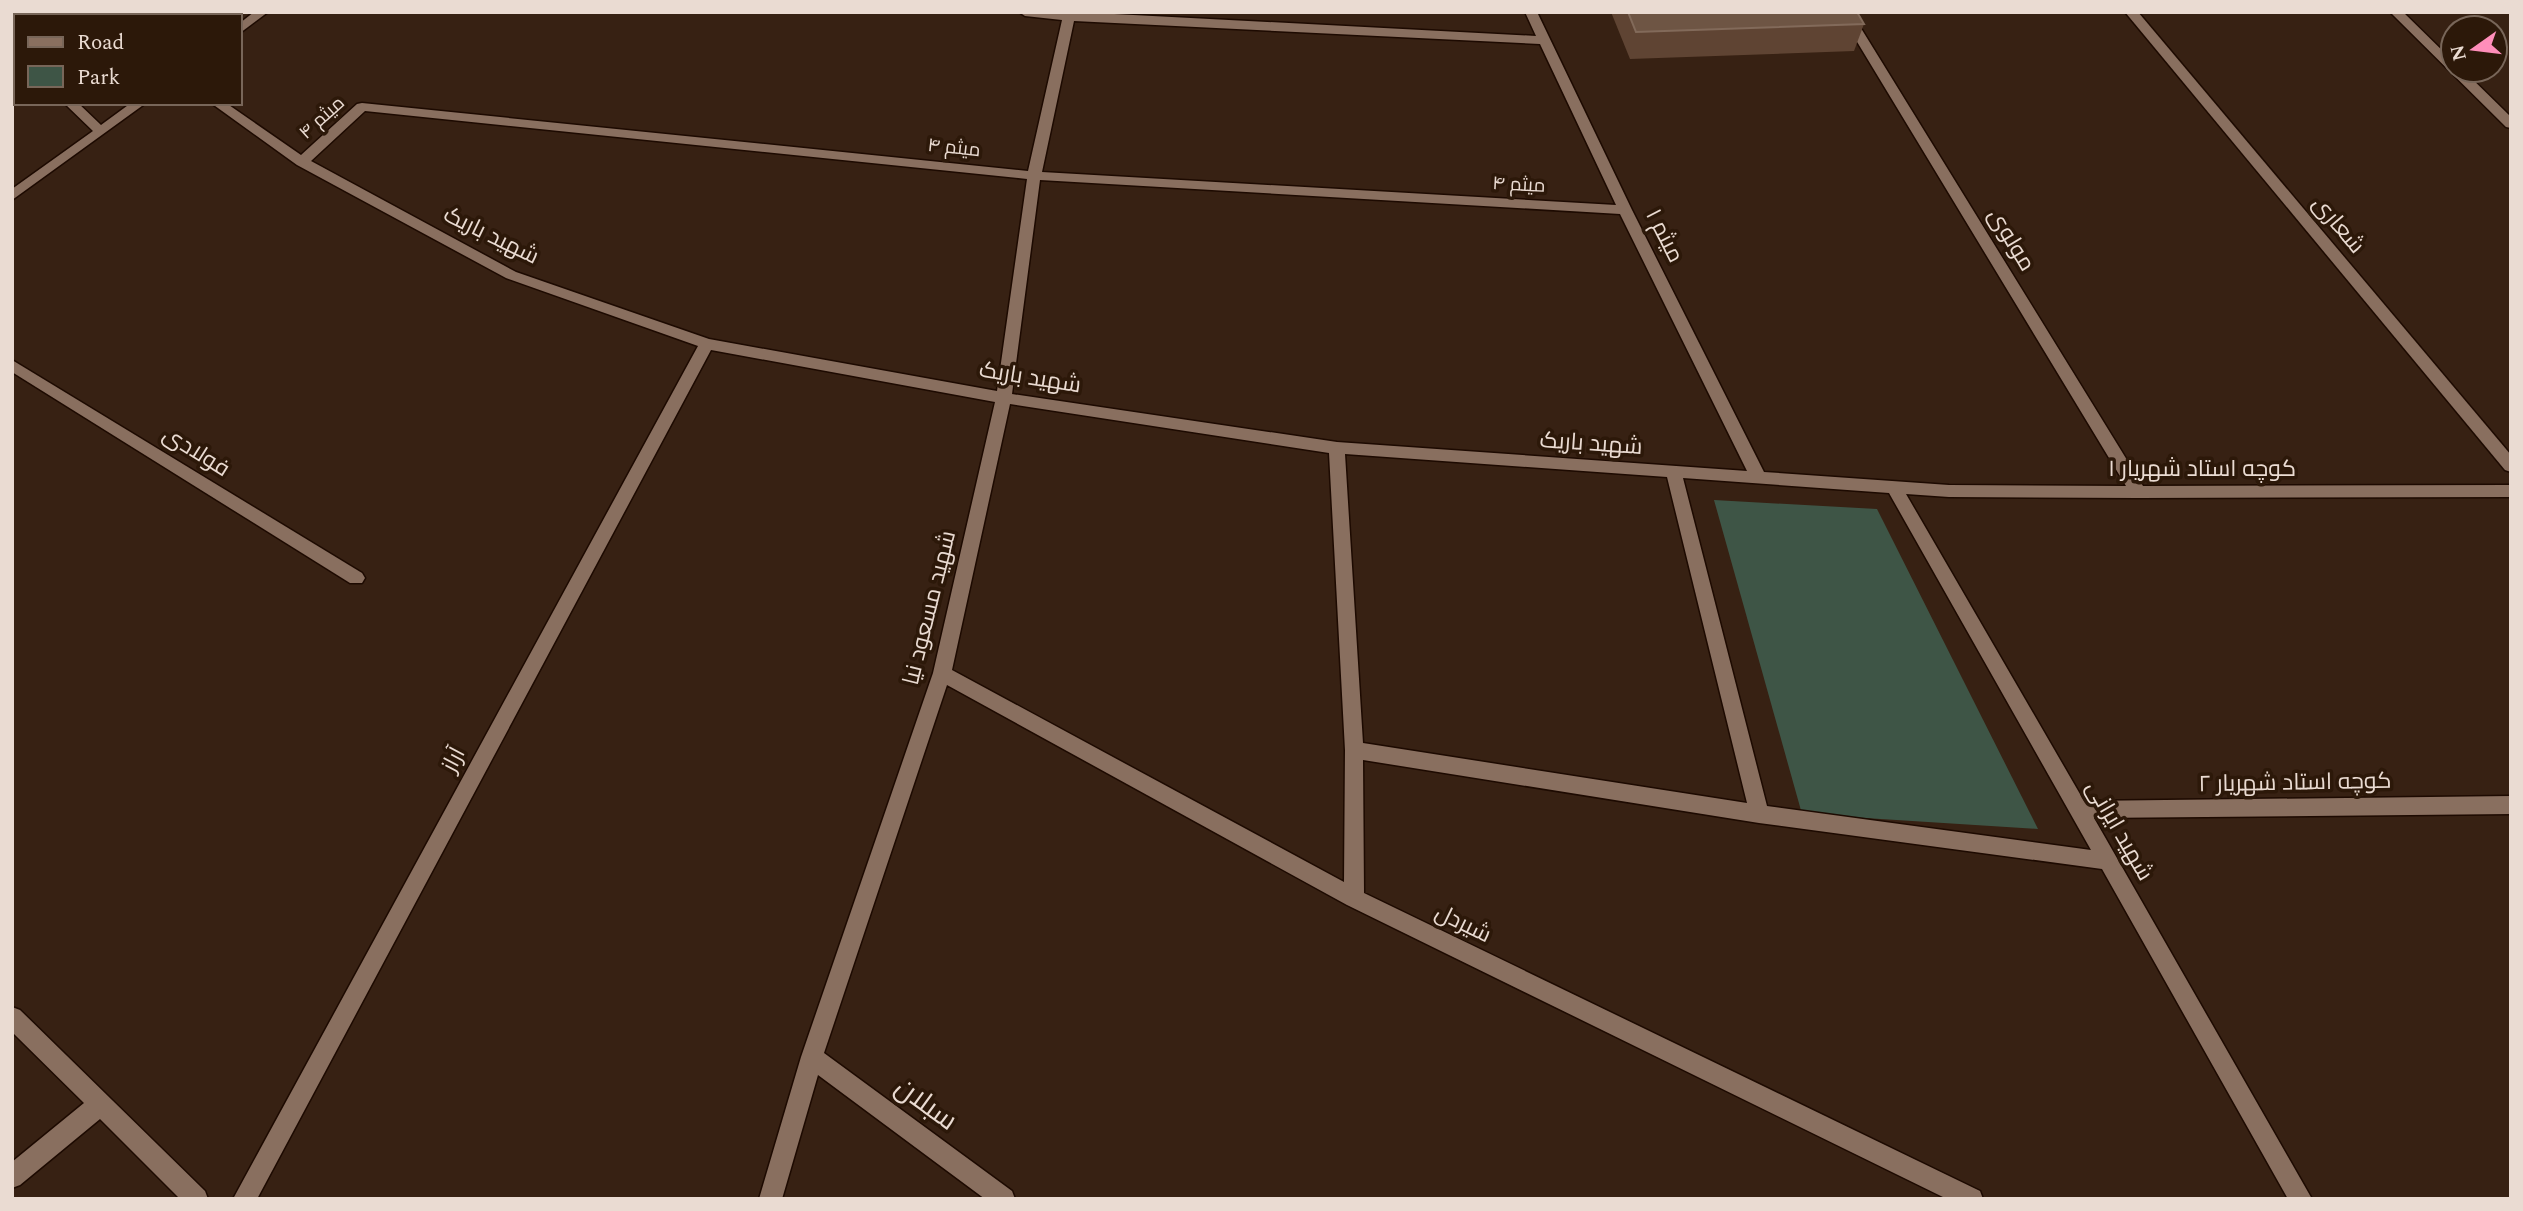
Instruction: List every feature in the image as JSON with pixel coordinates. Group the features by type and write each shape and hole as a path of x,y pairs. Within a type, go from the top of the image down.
{"street":[{"path":"242,27 262,12"},
{"path":"1025,12 1543,40"},
{"name":"میثم ۱","path":"1531,12 1625,210 1759,479"},
{"name":"مولوی","path":"1845,12 2138,492"},
{"name":"شعاری","path":"2131,12 2511,466"},
{"path":"2396,12 2439,54"},
{"name":"شهید مسعود نیا","path":"770,1199 812,1057 942,673 1004,398 1034,176 1070,15"},
{"path":"2470,84 2511,124"},
{"path":"72,105 100,131"},
{"path":"12,196 137,105"},
{"name":"شهید باریک","path":"220,105 302,162 511,275 707,344 1004,398 1337,448 1894,487"},
{"name":"میثم ۴","path":"302,162 362,107 1034,176 1625,210"},
{"name":"آراز","path":"244,1199 707,344"},
{"name":"فولادی","path":"12,365 355,578"},
{"path":"1337,448 1354,750 1354,898"},
{"path":"1674,473 1759,814"},
{"name":"کوچه استاد شهریار ۱","path":"1894,487 1949,491 2511,491"},
{"name":"شهید ایرانی","path":"1894,487 2301,1199"},
{"name":"شیردل","path":"942,673 1354,898 1972,1199"},
{"path":"1354,750 1759,814 2108,861"},
{"name":"کوچه استاد شهریار ۲","path":"2079,810 2511,805"},
{"path":"12,1017 197,1199"},
{"name":"سبلان","path":"812,1057 1004,1199"},
{"path":"12,1177 99,1105"}],"green space":[{"path":"1714,500 1877,509 2038,829 1802,814"}],"building":[{"path":"1628,12 1857,12 1864,24 1636,32"}]}
